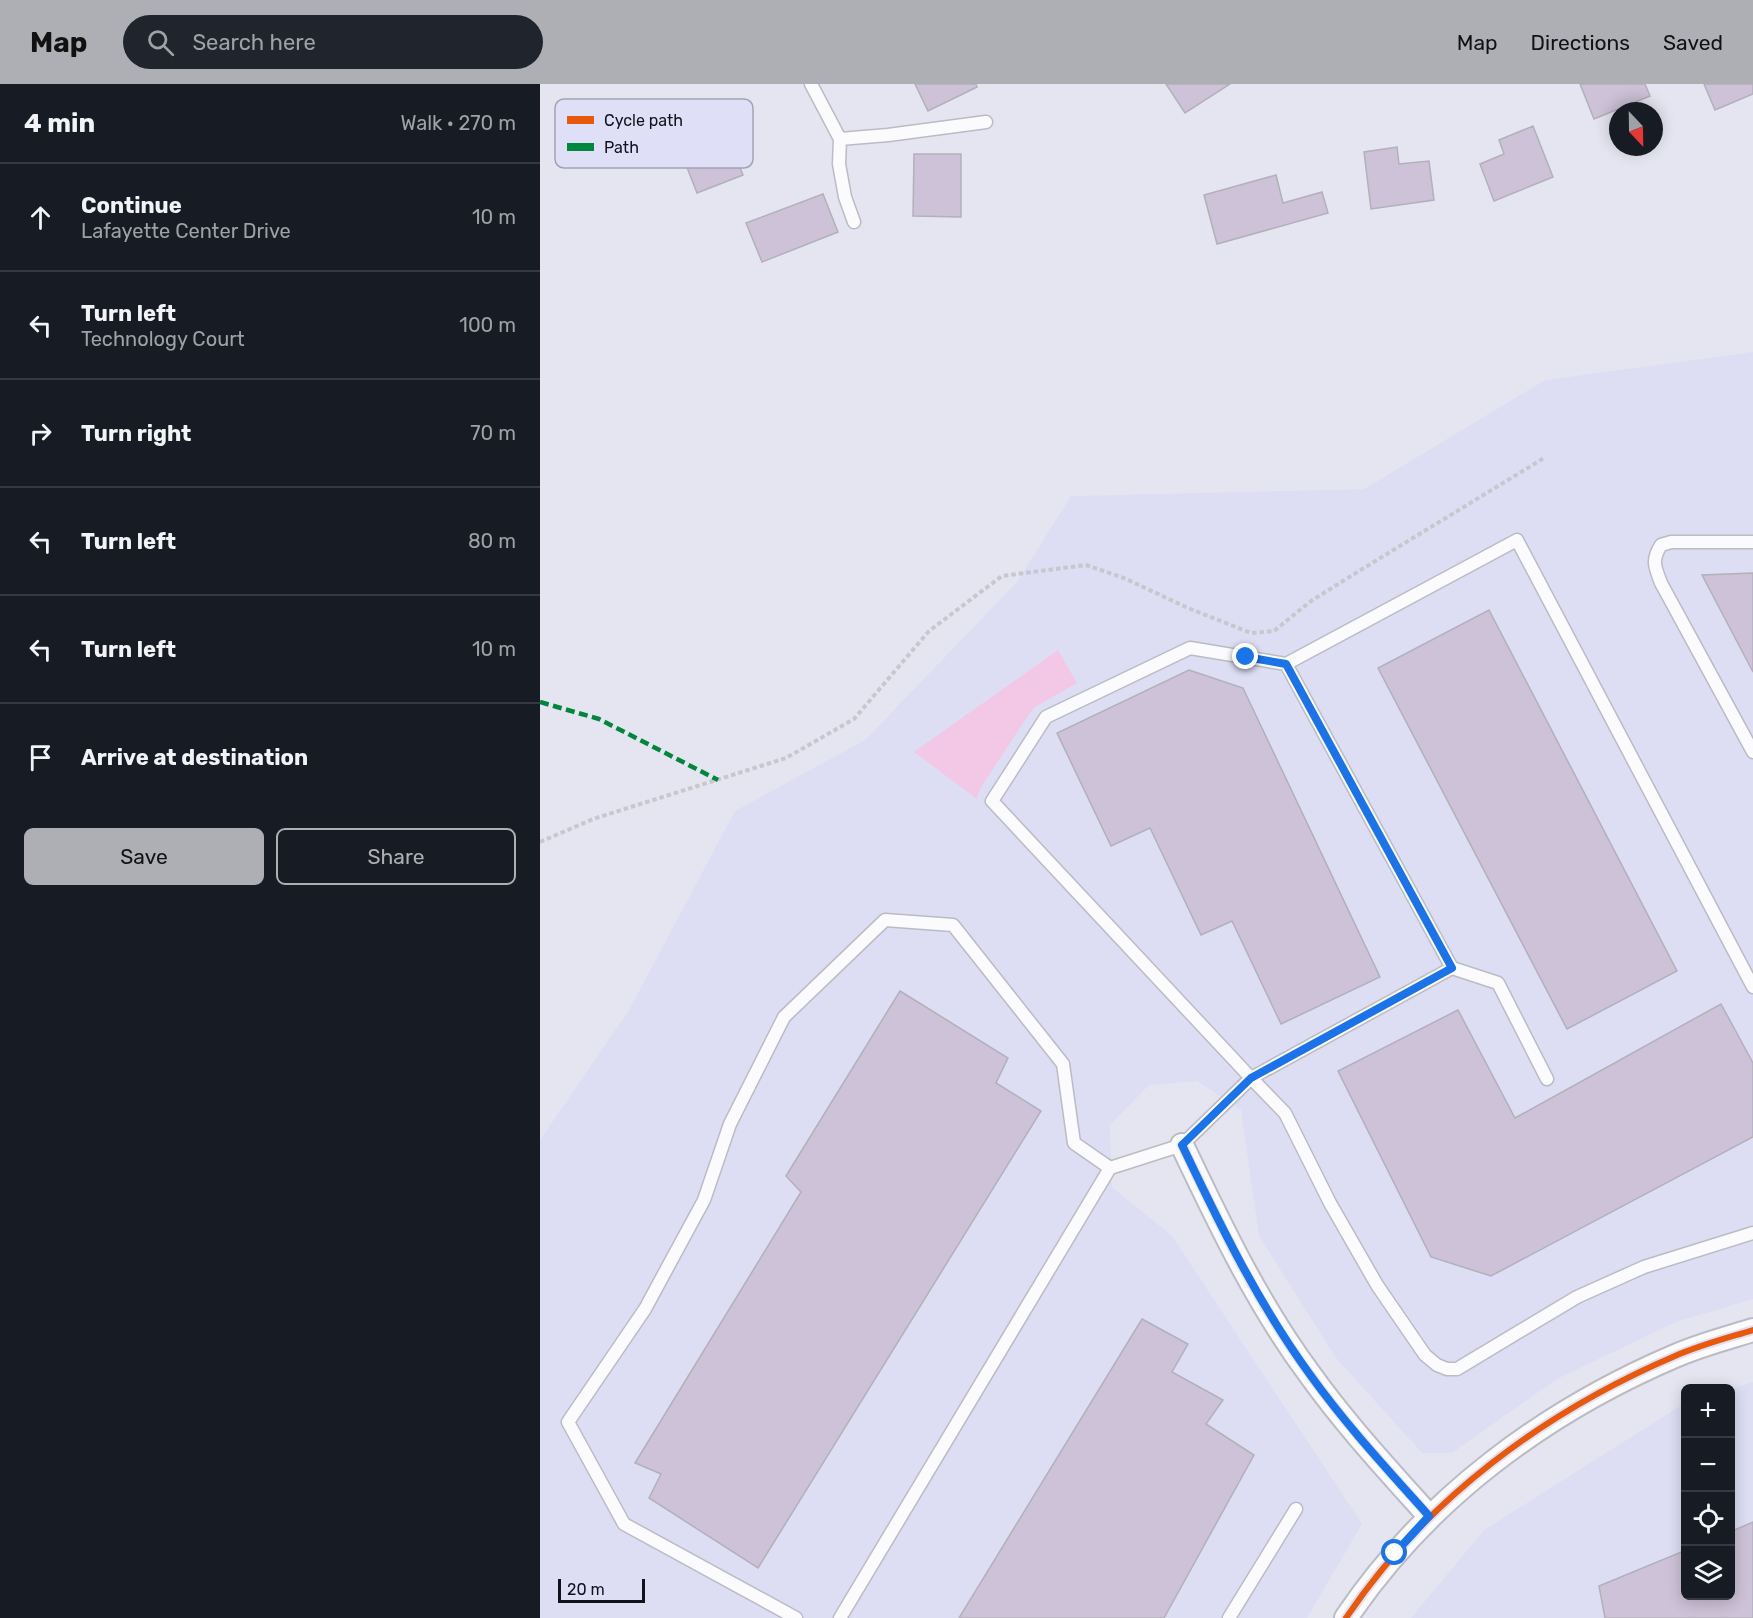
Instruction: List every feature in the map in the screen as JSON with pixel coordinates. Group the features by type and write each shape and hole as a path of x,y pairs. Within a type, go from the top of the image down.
{"street":[{"path":"1182,1145 1219,1224 1273,1319 1310,1376 1359,1437 1429,1516"},
{"path":"1346,1618 1395,1553 1429,1516 1519,1443 1606,1388 1677,1355 1753,1330"}],"lane":[{"path":"811,84 840,139 839,164 845,196 854,222"},
{"path":"840,139 986,122"},
{"path":"1753,987 1517,540 1286,664 1190,648 1046,717 992,801 1285,1113 1330,1203 1377,1285 1425,1355 1437,1365 1447,1369 1457,1369 1577,1297 1644,1268 1753,1233"},
{"path":"1753,542 1671,542 1661,545 1654,557 1661,583 1753,752"},
{"path":"1286,664 1452,968 1498,982 1547,1079"},
{"path":"796,1618 624,1524 568,1422 645,1309 704,1200 730,1124 784,1017 885,920 952,925 1064,1064 1074,1143 1110,1168"},
{"path":"840,1618 1110,1168 1182,1145 1251,1078 1452,968"},
{"path":"1230,1618 1296,1509"}],"path":[{"path":"540,842 593,819 786,758 806,747 854,719 929,631 1002,576 1086,565 1124,578 1188,608 1251,633 1274,631 1311,601 1544,458"}],"shaded area":[{"path":"1753,352 1753,1299 1676,1322 1557,1379 1452,1453 1422,1453 1336,1358 1259,1236 1241,1110 1197,1081 1149,1085 1110,1125 1112,1187 1172,1236 1362,1524 1307,1618 540,1618 540,1140 629,1010 735,811 865,740 1017,582 1071,496 1364,489 1545,380"},
{"path":"1058,650 1077,683 1035,707 980,789 977,799 914,752"},
{"path":"1753,1382 1753,1618 1411,1618 1484,1530 1681,1406 1681,1600 1735,1600 1735,1388"}],"building":[{"path":"915,84 976,84 977,87 928,111"},
{"path":"1166,84 1230,84 1185,113"},
{"path":"1580,84 1645,84 1650,96 1635,102 1609,102 1609,113 1594,119"},
{"path":"1704,84 1753,84 1753,94 1715,110"},
{"path":"1533,126 1553,177 1494,201 1480,164 1504,154 1499,140"},
{"path":"1397,147 1399,164 1429,161 1434,200 1371,209 1364,152"},
{"path":"914,154 961,154 961,217 913,216"},
{"path":"687,168 740,168 743,175 697,193"},
{"path":"1276,175 1283,203 1322,192 1328,213 1217,244 1204,195"},
{"path":"823,194 838,232 762,262 746,223"},
{"path":"1753,573 1753,672 1702,575"},
{"path":"1489,610 1677,971 1567,1029 1378,668"},
{"path":"1189,670 1243,688 1380,977 1281,1024 1232,921 1201,935 1150,828 1111,846 1057,733"},
{"path":"900,991 1008,1058 996,1083 1041,1111 758,1568 649,1498 661,1474 635,1463 801,1192 786,1176"},
{"path":"1721,1004 1753,1063 1753,1137 1491,1276 1431,1257 1338,1071 1458,1010 1515,1118"},
{"path":"1142,1319 1188,1344 1172,1372 1223,1400 1206,1424 1254,1455 1164,1618 959,1618"},
{"path":"1753,1522 1753,1618 1605,1618 1599,1586 1681,1552 1681,1600 1735,1600 1735,1530"}],"marked path":[{"path":"540,702 599,719 718,780"}],"cycle path":[{"path":"1182,1145 1241,1264 1292,1349 1353,1430 1429,1516"},
{"path":"1346,1618 1378,1575 1413,1535 1491,1463 1534,1432 1627,1378 1684,1352 1753,1330"}],"route":[{"path":"1246,657 1286,664 1452,968 1251,1078 1182,1145 1219,1224 1267,1310 1310,1376 1359,1437 1429,1516 1395,1553"}]}
